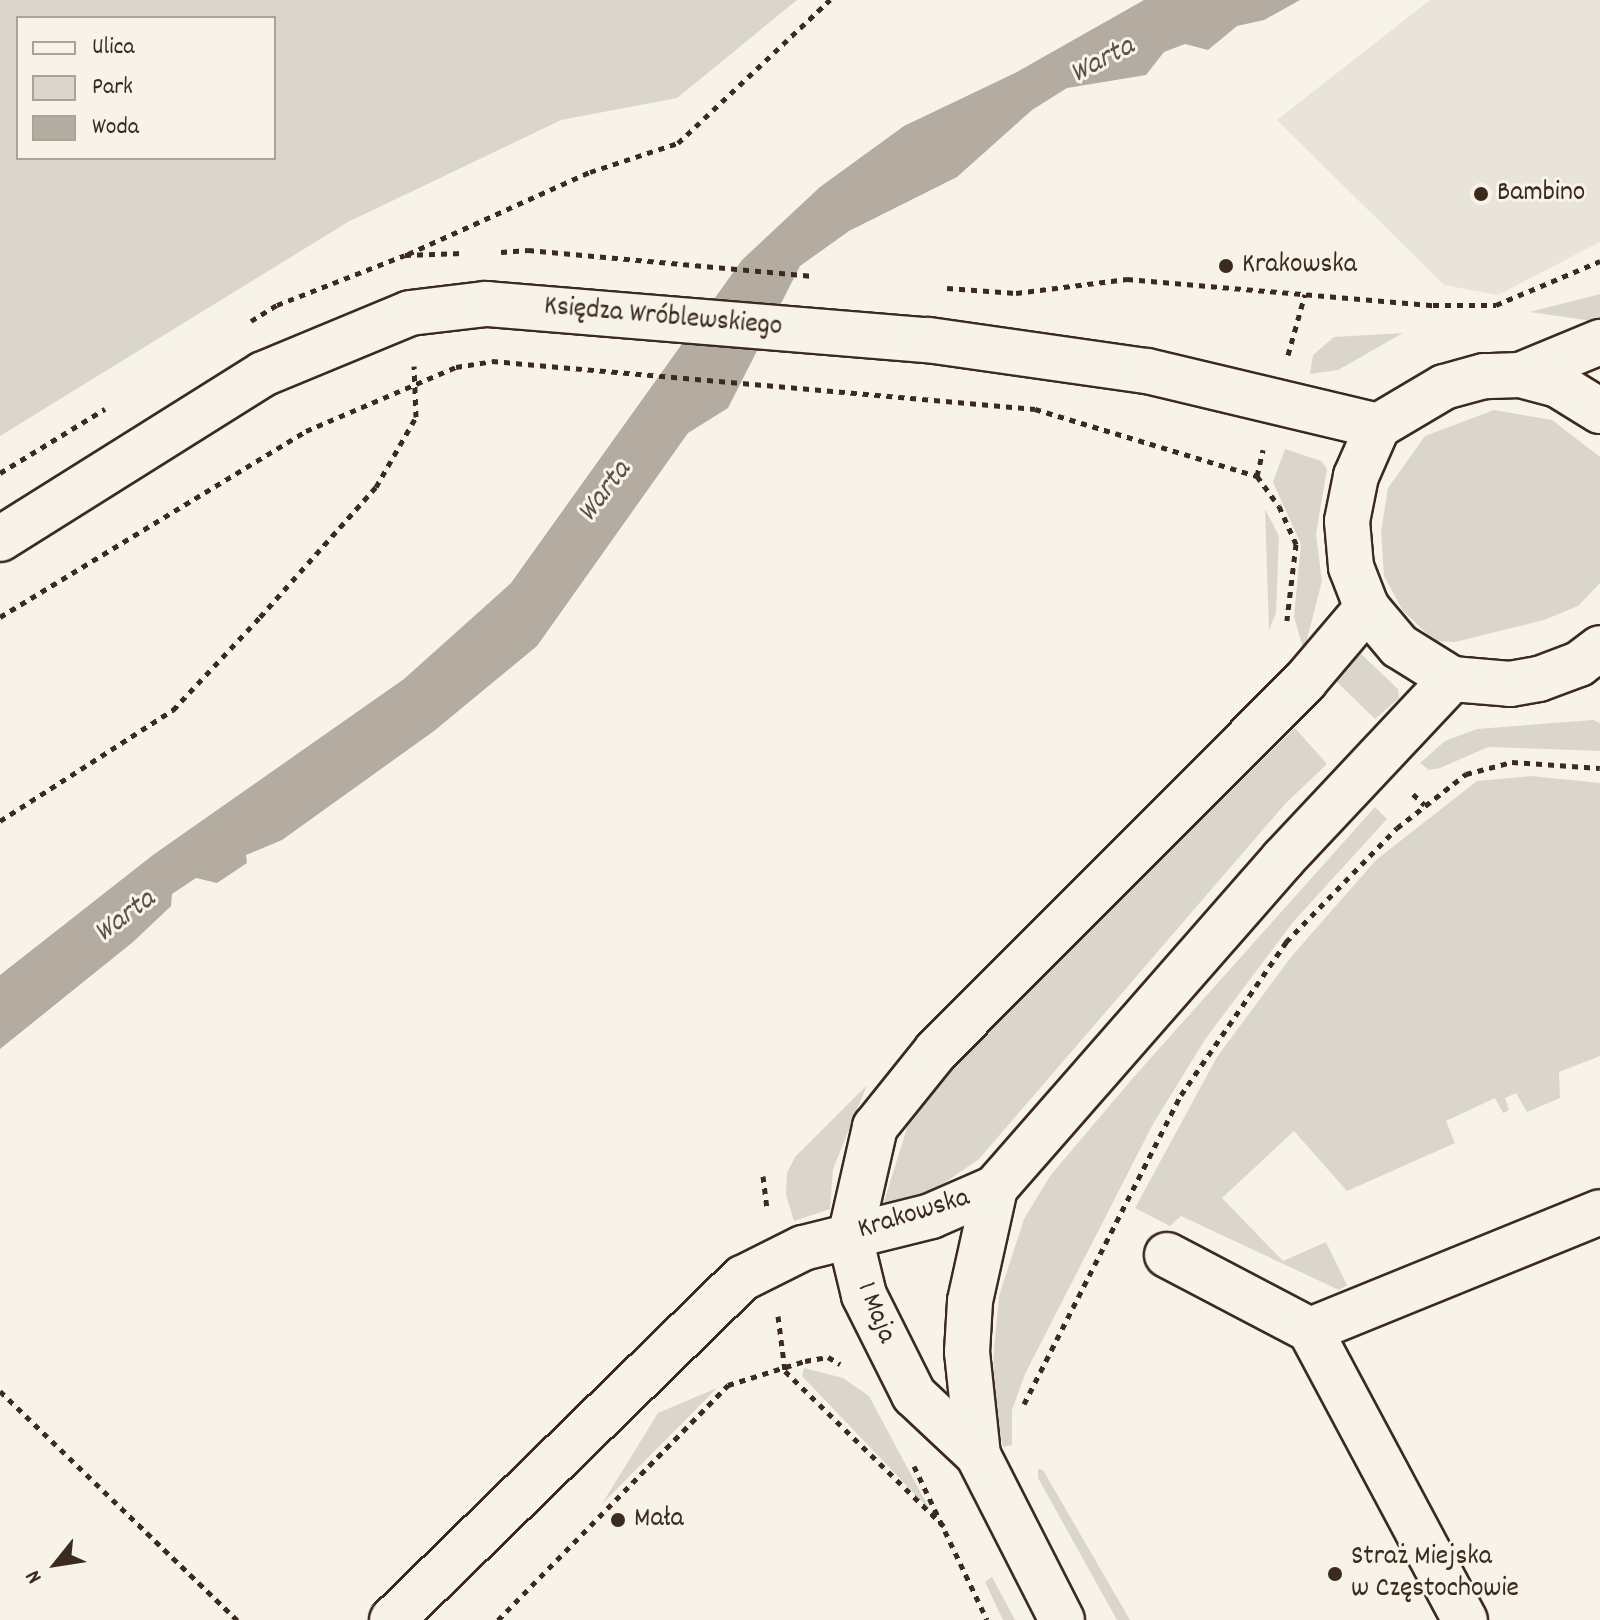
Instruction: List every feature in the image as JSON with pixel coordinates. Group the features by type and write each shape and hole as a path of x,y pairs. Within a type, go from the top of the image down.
{"main road":[{"name":"Księdza Wróblewskiego","path":"0,539 263,374 410,313 486,304 928,340 1147,371 1378,426"},
{"path":"1520,375 1600,342"},
{"path":"1593,662 1510,684 1452,679 1399,646 1367,608 1351,567 1347,521 1356,476 1378,426 1444,387 1484,376 1520,375 1558,385 1600,411"},
{"name":"1 Maja","path":"1062,1620 978,1455 914,1395 864,1295 850,1237 875,1127 893,1099 1305,681 1367,608"},
{"name":"Krakowska","path":"392,1620 718,1298 766,1264 850,1237 931,1216 995,1188 1283,859 1452,679"},
{"name":"1 Maja","path":"978,1455 967,1352 970,1301 995,1188"},
{"path":"1310,1330 1600,1212"},
{"path":"1167,1255 1310,1330 1465,1620"}],"path":[{"path":"0,821 173,710 376,487 416,417 405,255 590,172 678,143 830,0"},
{"path":"528,250 822,277"},
{"path":"930,287 1016,293 1127,279 1433,305 1496,305 1600,261"},
{"path":"0,617 235,469 306,431 416,382 456,367 492,361 1035,409 1257,476 1279,506 1296,544 1284,626"},
{"path":"1397,828 1466,774 1512,762 1600,768"},
{"path":"498,1620 728,1385 785,1371 947,1529 987,1620"},
{"path":"0,1391 237,1620"}],"shaded area":[{"path":"1430,0 1600,0 1600,242 1498,295 1444,285 1277,120"}],"green space":[{"path":"0,0 797,0 677,98 561,120 348,222 0,436"},
{"path":"1600,294 1600,322 1530,312"},
{"path":"1403,333 1338,370 1310,374 1313,355 1334,337"},
{"path":"1494,410 1552,420 1600,457 1600,583 1578,606 1544,620 1455,642 1435,641 1403,611 1384,576 1381,532 1388,488 1425,436"},
{"path":"1285,449 1321,461 1327,469 1316,534 1322,581 1304,651 1294,617 1301,544 1273,482"},
{"path":"1265,509 1279,536 1276,613 1269,630"},
{"path":"1358,651 1398,689 1399,698 1375,719 1337,682"},
{"path":"1593,720 1600,723 1600,751 1488,747 1440,768 1429,770 1420,763 1445,741 1477,729"},
{"path":"1295,728 1327,764 1285,804 979,1159 934,1190 883,1205 911,1115 956,1061"},
{"path":"1531,776 1600,783 1600,1056 1559,1072 1560,1098 1527,1112 1516,1093 1505,1098 1509,1110 1503,1113 1495,1098 1446,1121 1455,1143 1347,1191 1294,1131 1222,1198 1283,1261 1326,1242 1347,1285 1339,1290 1181,1216 1170,1226 1135,1208 1217,1057 1291,957 1376,860 1477,781"},
{"path":"1375,807 1387,819 1293,922 1206,1038 1153,1124 1025,1374 1012,1410 1012,1445 1003,1447 993,1398 994,1349 999,1296 1024,1219 1050,1176 1132,1079"},
{"path":"867,1085 833,1169 830,1209 794,1221 786,1195 787,1173 795,1157"},
{"path":"804,1368 843,1378 869,1396 930,1510 802,1376"},
{"path":"717,1388 602,1504 658,1413"},
{"path":"1038,1469 1043,1470 1130,1620 1117,1620 1038,1478"},
{"path":"992,1577 1015,1620 1003,1620 985,1582"}],"water":[{"name":"Warta","path":"1144,0 1300,0 1264,20 1237,26 1208,50 1185,44 1164,52 1146,75 1067,88 1032,110 957,177 849,231 800,266 728,408 688,433 537,646 434,731 282,840 246,855 247,863 217,883 196,878 172,894 171,906 133,942 0,1049 0,975 153,855 404,679 511,583 742,260 820,187 904,126 1015,73"}],"place":[{"name":"Bambino","path":"1481,194"},
{"name":"Krakowska","path":"1226,266"},
{"name":"Mała","path":"618,1520"},
{"name":"Straż Miejska w Częstochowie","path":"1335,1574"}]}
